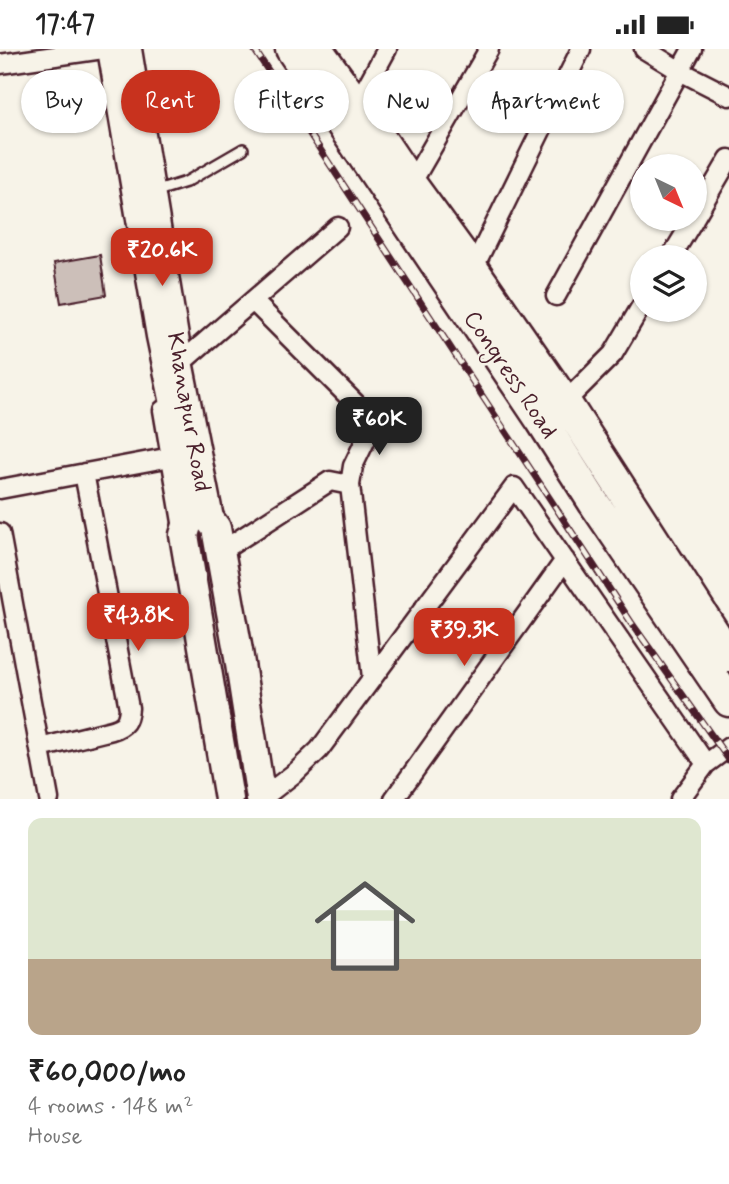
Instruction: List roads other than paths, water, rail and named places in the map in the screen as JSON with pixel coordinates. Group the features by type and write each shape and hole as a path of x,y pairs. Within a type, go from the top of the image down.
{"highway":[{"name":"Congress Road","path":"291,49 463,278 565,402 729,656"},
{"name":"Congress Road","path":"317,49 411,184 594,503 729,701"}],"main road":[{"path":"112,49 161,336 195,500 218,540 261,799"},
{"path":"195,500 184,535 229,799"}],"street":[{"path":"0,64 103,49"},
{"name":"Khanapur Road","path":"103,49 184,535"},
{"path":"132,49 154,192 218,540 330,481 350,485"},
{"path":"357,104 387,49"},
{"path":"411,184 489,49"},
{"path":"463,278 581,49"},
{"path":"643,49 729,96"},
{"path":"556,296 692,49"},
{"path":"707,198 728,165"},
{"path":"184,361 338,227"},
{"path":"253,301 368,418 370,426 353,466 350,485 372,678"},
{"path":"565,402 613,354 632,322"},
{"path":"0,489 171,457"},
{"path":"40,747 122,727 128,720 129,708 84,473"},
{"path":"261,799 319,750 514,487 706,764"},
{"path":"0,533 50,799"},
{"path":"394,799 565,560"},
{"path":"680,799 706,764 729,747"}],"lane":[{"path":"154,192 186,182 243,149"}],"railway":[{"path":"254,49 631,622 729,760"}]}
